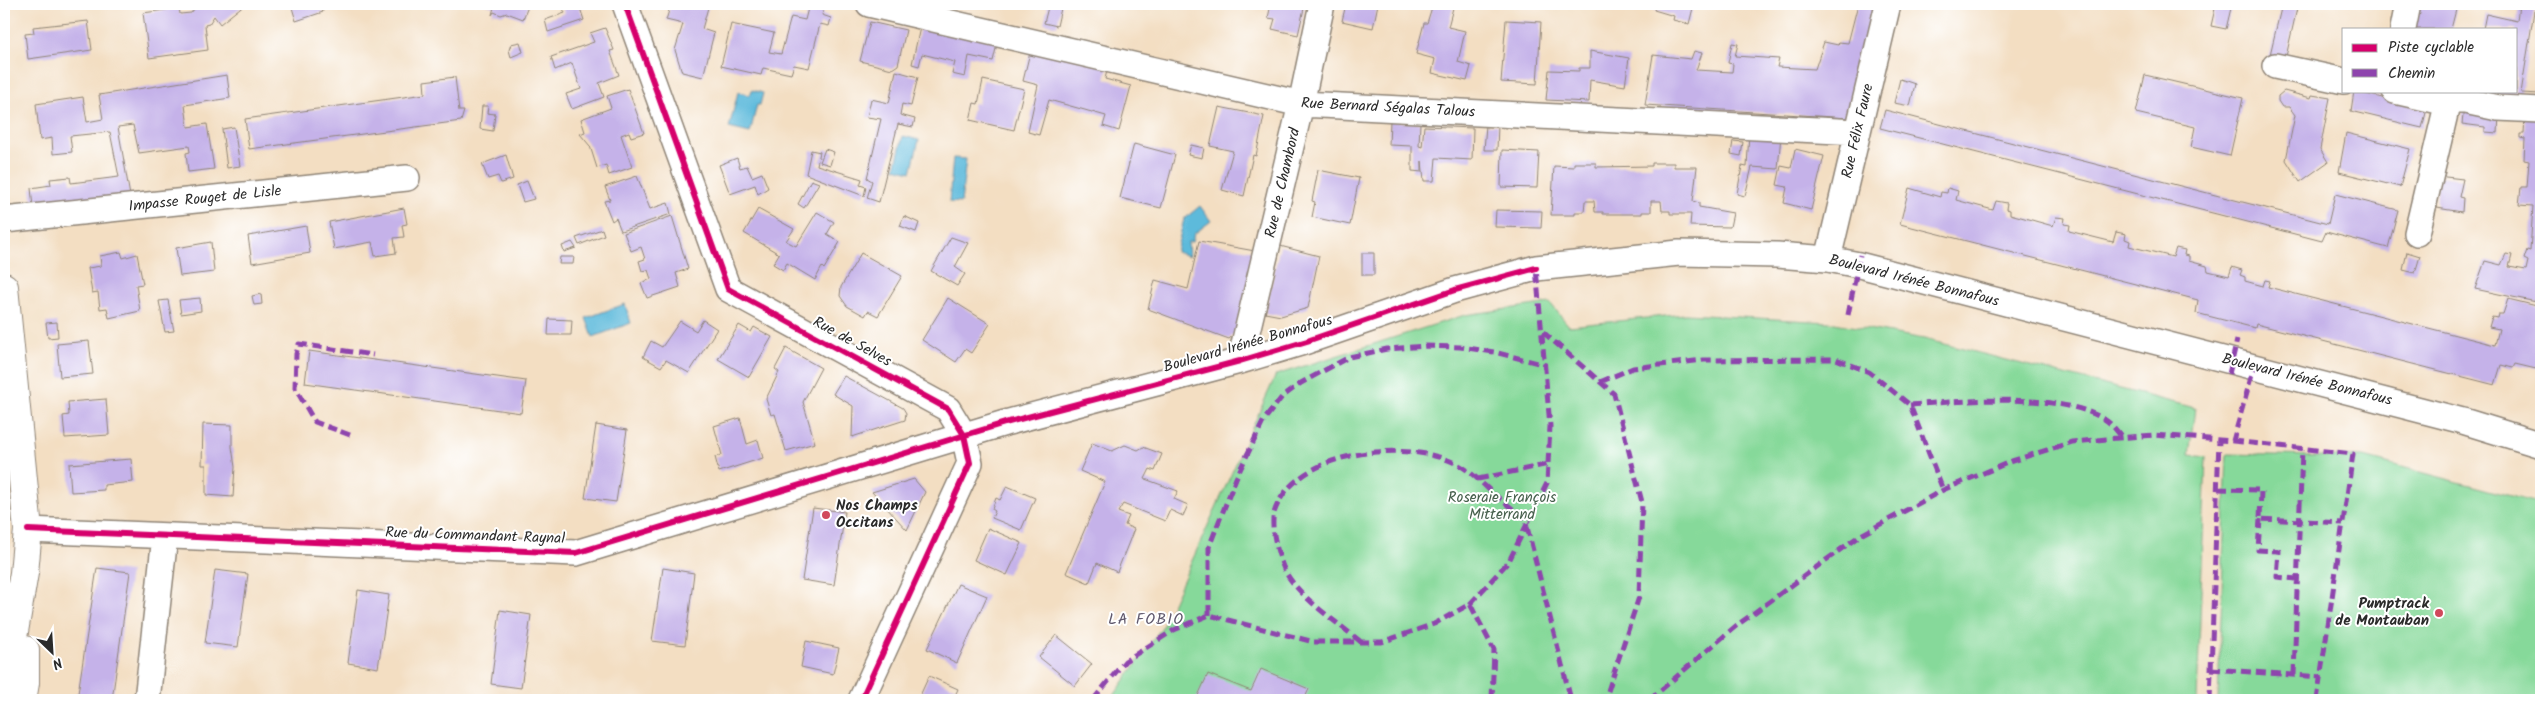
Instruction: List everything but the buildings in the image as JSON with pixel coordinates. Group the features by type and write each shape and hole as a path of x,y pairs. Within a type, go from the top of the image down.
{"street":[{"name":"Rue de Selves","path":"625,4 728,289 948,409 964,435 970,463 861,700"},
{"name":"Rue Bernard Ségalas Talous","path":"869,4 919,9 1301,104 1858,132"},
{"name":"Rue de Chambord","path":"1240,361 1301,104 1322,4"},
{"name":"Rue Félix Faure","path":"1828,259 1888,4"},
{"path":"2403,28 2408,4"},
{"path":"2275,66 2342,81"},
{"path":"2400,92 2448,101 2541,110"},
{"path":"2416,233 2448,101"},
{"name":"Impasse Rouget de Lisle","path":"4,220 406,178"},
{"name":"Boulevard Irénée Bonnafous","path":"964,435 1240,361 1307,341 1455,290 1536,268 1679,253 1828,259 1869,267 2454,418 2541,445"},
{"path":"4,287 28,530 24,573 4,690"},
{"name":"Rue du Commandant Raynal","path":"28,530 576,553 964,435"},
{"path":"147,700 165,536"},
{"path":"22,700 25,683 24,573"}],"green space":[{"name":"Roseraie François Mitterrand","path":"1550,303 1569,326 1685,314 1829,322 1924,339 2195,408 2189,455 2206,457 2197,700 1111,700 1162,627 1276,375 1465,315"},
{"path":"2227,454 2364,457 2541,504 2541,700 2218,700"}],"water":[{"path":"752,90 763,93 760,105 757,105 750,133 729,128 738,92 750,95"},
{"path":"903,136 919,140 911,172 895,168"},
{"path":"953,158 966,159 961,203 949,202"},
{"path":"1200,206 1211,221 1194,234 1192,242 1188,242 1189,256 1176,252 1184,219"},
{"path":"625,304 631,323 593,337 586,318"}],"marked path":[{"path":"1848,315 1860,255"},
{"path":"1470,604 1509,561 1547,483 1550,426 1536,268"},
{"path":"1543,332 1614,394 1642,502 1639,597 1605,700"},
{"path":"2229,374 2237,340"},
{"path":"350,435 315,422 295,388 296,354 299,344 373,355"},
{"path":"1209,615 1209,547 1236,478 1264,420 1282,397 1301,383 1349,357 1387,349 1426,346 1460,347 1494,352 1546,365"},
{"path":"1600,382 1633,368 1704,360 1836,359 1869,372 1910,405 1943,490"},
{"path":"1649,700 1736,626 1859,536 1943,490 2012,461 2072,442 2154,435 2233,441 2254,367"},
{"path":"1910,405 1984,400 2012,400 2065,405 2088,412 2107,421 2123,438"},
{"path":"2210,700 2219,440"},
{"path":"2233,441 2353,454 2317,700"},
{"path":"2294,675 2302,449"},
{"path":"1361,642 1298,589 1284,569 1279,556 1273,526 1274,513 1285,492 1304,475 1327,463 1353,455 1408,452 1433,456 1455,463 1466,470 1530,522"},
{"path":"1478,479 1549,464"},
{"path":"2218,489 2261,490 2260,519 2343,523"},
{"path":"2260,519 2258,550 2279,551 2277,577 2297,579"},
{"path":"1527,527 1571,700"},
{"path":"1093,700 1125,661 1174,630 1209,615 1314,642 1382,642 1434,624 1470,604 1494,650 1492,700"},
{"path":"2211,669 2321,677"}],"cycle path":[{"path":"625,4 728,289 948,409 964,435 970,463 861,700"},
{"path":"28,530 576,553 1005,423 1240,361 1307,341 1455,290 1536,268"}],"place":[{"name":"Nos Champs Occitans","path":"826,515"},
{"name":"Pumptrack de Montauban","path":"2439,613"}],"district":[{"name":"LA FOBIO","path":"1146,619"}]}
